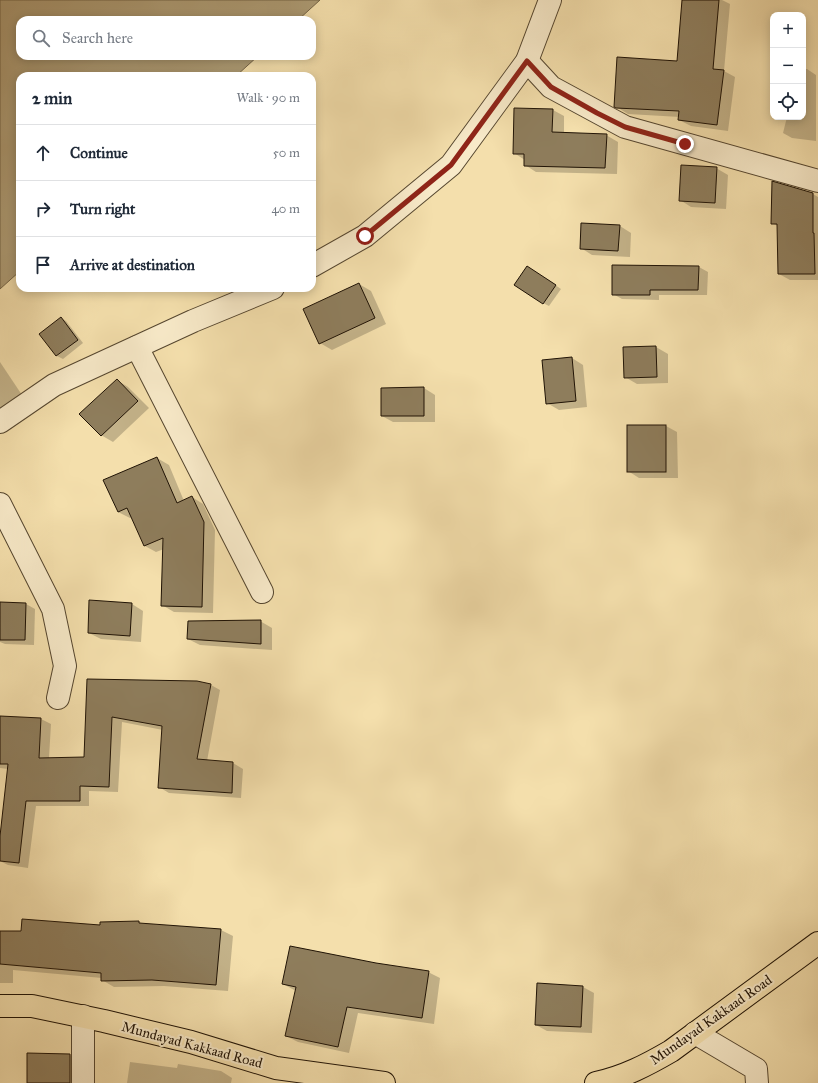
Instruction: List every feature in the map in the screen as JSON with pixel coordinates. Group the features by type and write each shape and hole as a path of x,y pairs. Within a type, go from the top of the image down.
{"main road":[{"name":"Mundayad Kakkaad Road","path":"596,1083 613,1080 645,1066 671,1051 818,943"},
{"name":"Mundayad Kakkaad Road","path":"0,1006 32,1006 83,1016 191,1042 276,1068 342,1080 384,1083"}],"street":[{"path":"316,264 365,236 451,165 527,61 550,0"},
{"path":"527,61 551,87 625,127 818,181"},
{"path":"0,422 54,385 193,321 263,292"},
{"path":"137,347 262,592"},
{"path":"0,504 53,608 65,666 58,698"},
{"path":"83,1016 83,1083"},
{"path":"695,1033 756,1069 757,1083"}],"shaded area":[{"path":"0,0 320,0 302,16 16,16 16,60 254,60 240,72 16,72 16,275 0,289"}],"building":[{"path":"682,0 719,0 713,69 724,70 717,125 678,120 679,111 614,107 617,57 677,61"},
{"path":"514,108 553,109 552,132 607,134 605,168 524,166 524,154 513,154"},
{"path":"681,165 717,167 715,203 679,201"},
{"path":"772,181 813,193 815,274 778,274 777,224 771,224"},
{"path":"581,223 620,225 618,251 580,249"},
{"path":"612,265 699,266 698,290 650,290 650,295 612,295"},
{"path":"527,266 556,285 543,304 514,285"},
{"path":"359,283 375,318 319,344 303,309"},
{"path":"61,317 78,340 56,356 39,334"},
{"path":"656,346 657,377 624,378 623,347"},
{"path":"572,357 576,401 546,404 542,360"},
{"path":"117,379 138,401 101,436 79,414"},
{"path":"424,387 424,416 381,416 381,388"},
{"path":"627,425 666,425 666,472 627,472"},
{"path":"157,457 177,503 192,496 204,522 202,607 161,606 163,538 144,546 127,508 118,512 103,480"},
{"path":"89,600 132,603 130,636 88,633"},
{"path":"0,602 26,603 25,640 0,640"},
{"path":"261,620 261,644 187,639 188,621"},
{"path":"87,679 197,681 211,684 197,759 233,762 232,793 158,788 162,726 112,717 109,787 80,786 80,801 26,801 19,863 0,861 0,836 8,764 0,764 0,716 41,718 39,758 84,757"},
{"path":"22,919 100,925 100,922 139,921 139,923 221,929 216,985 152,980 101,981 101,973 0,964 0,931 21,931"},
{"path":"290,946 376,963 429,971 422,1018 347,1007 338,1047 285,1036 296,987 282,984"},
{"path":"537,983 583,986 581,1027 535,1025"},
{"path":"27,1053 70,1054 70,1083 27,1083"}],"route":[{"path":"365,236 451,165 527,61 551,87 597,113 625,127 685,144"}]}
